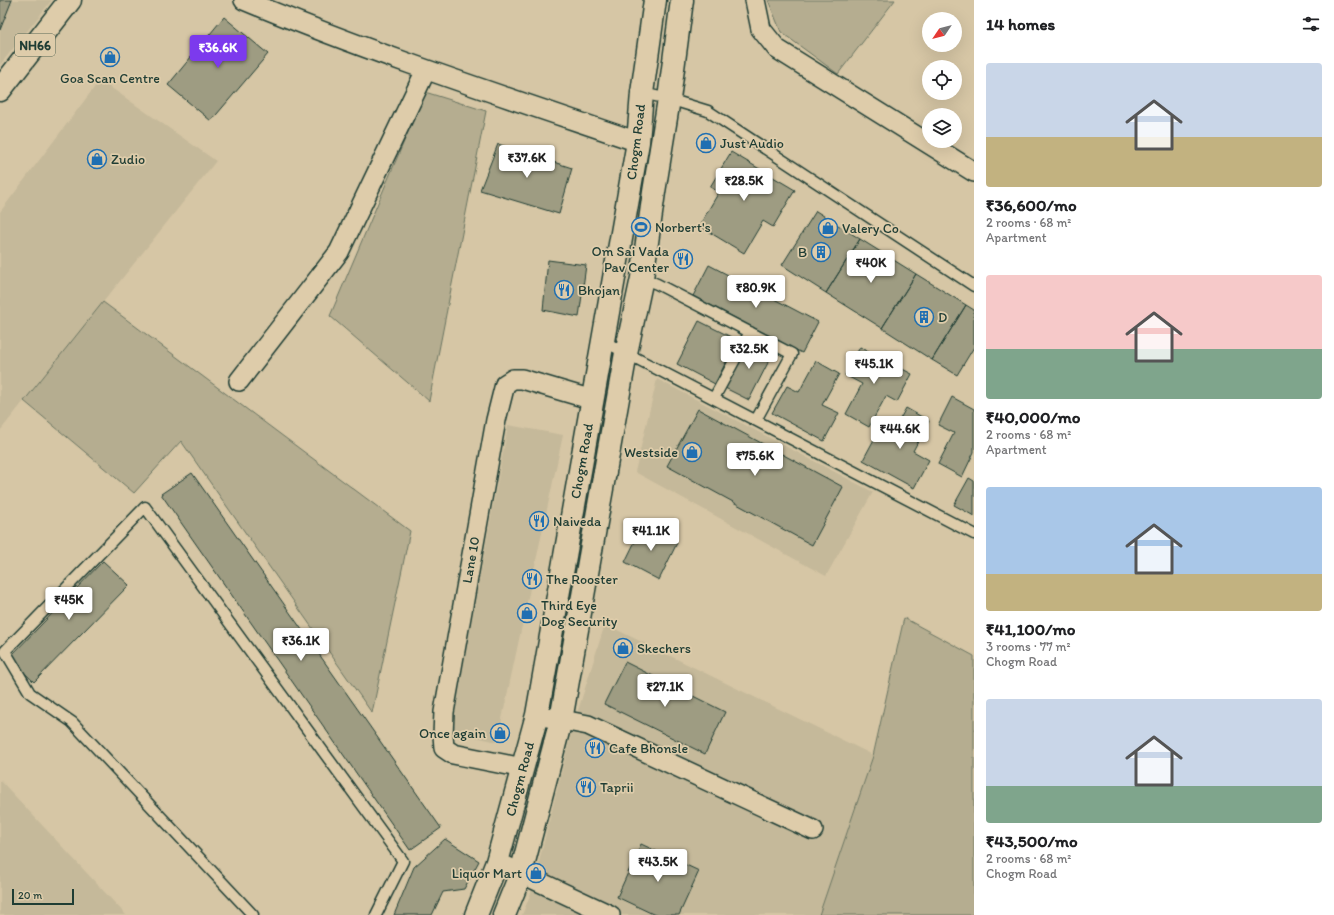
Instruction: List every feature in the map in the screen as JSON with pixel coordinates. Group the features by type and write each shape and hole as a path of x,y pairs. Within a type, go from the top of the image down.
{"main road":[{"name":"NH66","path":"0,90 70,0"},
{"name":"Chogm Road","path":"476,915 497,862 538,715 638,142 642,93 655,0"},
{"name":"Chogm Road","path":"504,915 521,873 561,720 626,353 642,278 669,99 682,0"}],"street":[{"path":"244,0 282,16 426,70 638,142"},
{"path":"755,0 761,30 778,49 974,172"},
{"path":"239,381 339,252 426,70"},
{"name":"Lane 10","path":"523,768 453,754 444,748 444,712 496,420 505,384 513,378 522,379 593,400"},
{"path":"538,715 588,725 812,830"},
{"path":"497,862 610,915"}],"lane":[{"path":"642,93 669,99 708,111 974,286"},
{"path":"642,278 657,284 792,354 756,420"},
{"path":"714,398 750,332"},
{"path":"603,341 974,534"},
{"path":"253,915 72,722 30,693 5,650 145,507 403,861 376,915"}],"shaded area":[{"path":"0,0 52,0 0,65"},
{"path":"768,0 895,0 838,74 781,32"},
{"path":"100,80 216,161 0,431 0,212"},
{"path":"425,92 486,111 429,401 330,316"},
{"path":"103,302 410,531 372,713 181,441 134,493 24,401"},
{"path":"657,379 873,492 826,576 635,472"},
{"path":"508,425 563,435 497,742 451,731"},
{"path":"904,618 974,656 974,915 819,915 873,756"},
{"path":"605,624 873,755 819,915 522,915 531,893 572,730"},
{"path":"0,780 126,915 0,915"}],"building":[{"path":"0,0 12,0 0,30"},
{"path":"224,17 268,54 211,121 168,85"},
{"path":"498,144 572,168 559,214 480,190"},
{"path":"731,152 795,190 773,227 763,221 744,253 699,226 719,192 710,187"},
{"name":"B","path":"816,211 860,239 826,293 782,265"},
{"path":"860,239 916,274 882,328 826,293"},
{"path":"548,260 586,265 579,317 543,310"},
{"path":"709,265 818,322 802,353 693,296"},
{"name":"D","path":"916,274 966,305 932,360 882,328"},
{"path":"966,305 974,310 974,347 957,375 932,360"},
{"path":"699,321 737,340 715,384 677,364"},
{"path":"749,341 773,353 749,400 725,388"},
{"path":"860,347 912,374 897,402 886,396 869,427 846,414 862,384 845,375"},
{"path":"816,361 839,374 822,405 839,413 824,441 772,413 787,386 799,392"},
{"path":"952,397 974,409 974,452 962,477 938,464 954,433 938,425"},
{"path":"906,408 929,421 913,451 929,460 914,488 863,460 878,432 889,439"},
{"path":"698,409 843,487 812,545 667,466"},
{"path":"192,473 441,828 410,850 161,494"},
{"path":"969,478 974,481 974,516 954,505"},
{"path":"643,525 677,543 659,580 625,562"},
{"path":"103,561 129,585 34,682 9,658"},
{"path":"625,662 725,712 705,754 604,704"},
{"path":"445,839 479,861 464,889 443,892 432,915 394,915 414,867"},
{"path":"641,844 699,871 679,915 655,915 617,897"}],"place":[{"name":"Goa Scan Centre","path":"110,57"},
{"name":"Just Audio","path":"706,143"},
{"name":"Zudio","path":"97,159"},
{"name":"Norbert's","path":"641,227"},
{"name":"Valery Co","path":"828,228"},
{"name":"B","path":"821,252"},
{"name":"Om Sai Vada Pav Center","path":"683,259"},
{"name":"Bhojan","path":"564,290"},
{"name":"D","path":"924,317"},
{"name":"Westside","path":"692,452"},
{"name":"Naiveda","path":"539,521"},
{"name":"The Rooster","path":"532,579"},
{"name":"Third Eye Dog Security","path":"527,613"},
{"name":"Skechers","path":"623,648"},
{"name":"Once again","path":"500,733"},
{"name":"Cafe Bhonsle","path":"595,748"},
{"name":"Taprii","path":"586,787"},
{"name":"Liquor Mart","path":"536,873"}]}
